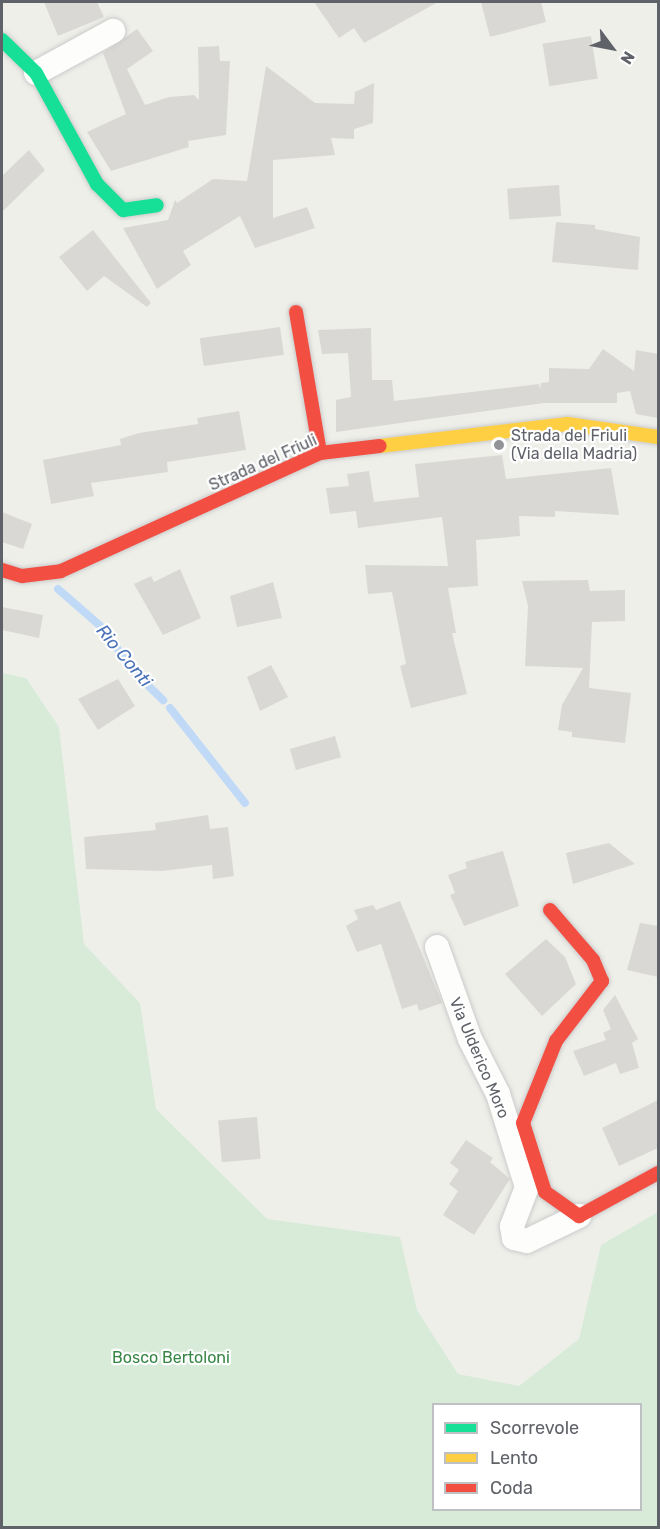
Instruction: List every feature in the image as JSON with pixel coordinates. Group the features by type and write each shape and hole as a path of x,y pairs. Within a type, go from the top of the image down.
{"street":[{"path":"36,73 113,31"},
{"path":"2,40 36,73 82,163 97,184 123,210 157,205"},
{"path":"296,312 320,453"},
{"name":"Strada del Friuli","path":"2,570 22,576 61,571 320,453 568,424 658,437"},
{"name":"Via Ulderico Moro","path":"550,910 593,960 602,981 556,1041 523,1123 545,1192 579,1216"},
{"name":"Via Ulderico Moro","path":"437,947 470,1039 498,1094 527,1187 512,1226 514,1238 527,1241 658,1173"}],"green space":[{"name":"Bosco Bertoloni","path":"2,673 26,678 59,727 84,944 140,1003 156,1109 267,1219 400,1237 417,1310 458,1374 519,1386 579,1339 601,1245 658,1212 658,1527 2,1527"}],"building":[{"path":"44,2 97,2 104,17 58,36"},
{"path":"314,2 438,2 364,43 354,28 339,38"},
{"path":"481,2 541,2 546,22 490,37"},
{"path":"137,29 153,51 127,69 145,105 169,97 194,95 199,100 198,47 219,46 220,61 230,61 226,135 188,141 189,147 111,171 87,132 126,114 103,53"},
{"path":"591,36 598,78 549,86 543,44"},
{"path":"266,66 315,103 354,104 355,92 374,83 373,123 354,129 354,139 331,138 335,155 273,160 273,218 307,207 315,228 255,248 240,216 183,251 191,265 157,289 123,228 168,220 175,200 177,203 213,179 247,181"},
{"path":"29,150 45,170 2,212 2,176"},
{"path":"559,185 561,216 509,220 507,189"},
{"path":"556,222 595,225 595,229 640,237 638,270 552,262"},
{"path":"93,230 151,303 147,307 104,276 87,291 59,257"},
{"path":"280,327 284,355 204,366 200,338"},
{"path":"371,328 372,380 392,380 394,401 539,384 540,389 541,383 549,382 549,368 589,369 603,349 634,371 636,350 658,354 658,418 636,414 630,391 617,393 617,403 544,403 336,432 336,400 351,397 348,353 322,354 318,330"},
{"path":"239,411 246,450 167,462 168,472 91,483 94,496 51,504 43,460 121,445 120,439 139,433 198,424 197,418"},
{"path":"502,455 506,479 611,468 619,515 555,511 555,517 519,516 520,536 476,540 478,586 448,588 456,633 452,633 467,694 411,708 400,666 406,664 392,592 368,594 365,565 448,566 442,517 358,528 356,511 330,514 326,488 349,486 347,474 369,471 374,502 419,497 415,464"},
{"path":"2,512 32,524 23,549 2,542"},
{"path":"180,569 201,618 163,635 134,584 151,576 154,582"},
{"path":"588,580 590,591 625,590 625,621 592,622 589,688 631,693 625,743 572,737 572,732 558,730 562,705 583,668 525,666 528,606 522,581"},
{"path":"273,582 282,618 237,627 230,596"},
{"path":"2,607 43,615 39,638 2,630"},
{"path":"271,665 288,697 260,711 247,677"},
{"path":"118,679 135,706 98,730 78,699"},
{"path":"335,736 341,757 296,770 290,749"},
{"path":"208,815 210,829 228,827 234,876 213,879 212,865 162,871 86,869 84,837 156,830 155,823"},
{"path":"609,843 635,864 573,884 566,853"},
{"path":"503,851 519,906 464,926 450,895 455,893 448,875 467,868 465,862"},
{"path":"400,901 442,1003 419,1011 417,1004 402,1009 381,944 357,952 346,926 358,919 354,910 373,905 376,910"},
{"path":"640,923 658,926 658,977 627,970"},
{"path":"546,939 565,957 576,984 542,1016 505,974"},
{"path":"615,995 638,1039 632,1043 639,1068 620,1074 616,1063 584,1076 573,1051 606,1040 603,1033 611,1029 603,1010"},
{"path":"658,1100 658,1148 619,1166 602,1128"},
{"path":"257,1117 261,1159 222,1162 218,1120"},
{"path":"466,1140 493,1158 490,1162 510,1179 474,1235 443,1215 458,1191 449,1184 459,1170 450,1163"}],"waterway":[{"name":"Rio Conti","path":"58,589 105,630 131,669 163,700"},
{"name":"Rio Conti","path":"170,708 245,803"}],"traffic: fast":[{"path":"2,40 36,73 97,184 123,210 157,205"}],"traffic: slow":[{"path":"380,446 568,424 658,437"}],"traffic: jam":[{"path":"296,312 320,453"},
{"path":"2,570 22,576 61,571 320,453 380,446"},
{"path":"550,910 593,960 602,981 556,1041 523,1123 545,1192 579,1216 658,1173"}],"place":[{"name":"Strada del Friuli (Via della Madria)","path":"499,445"}]}
